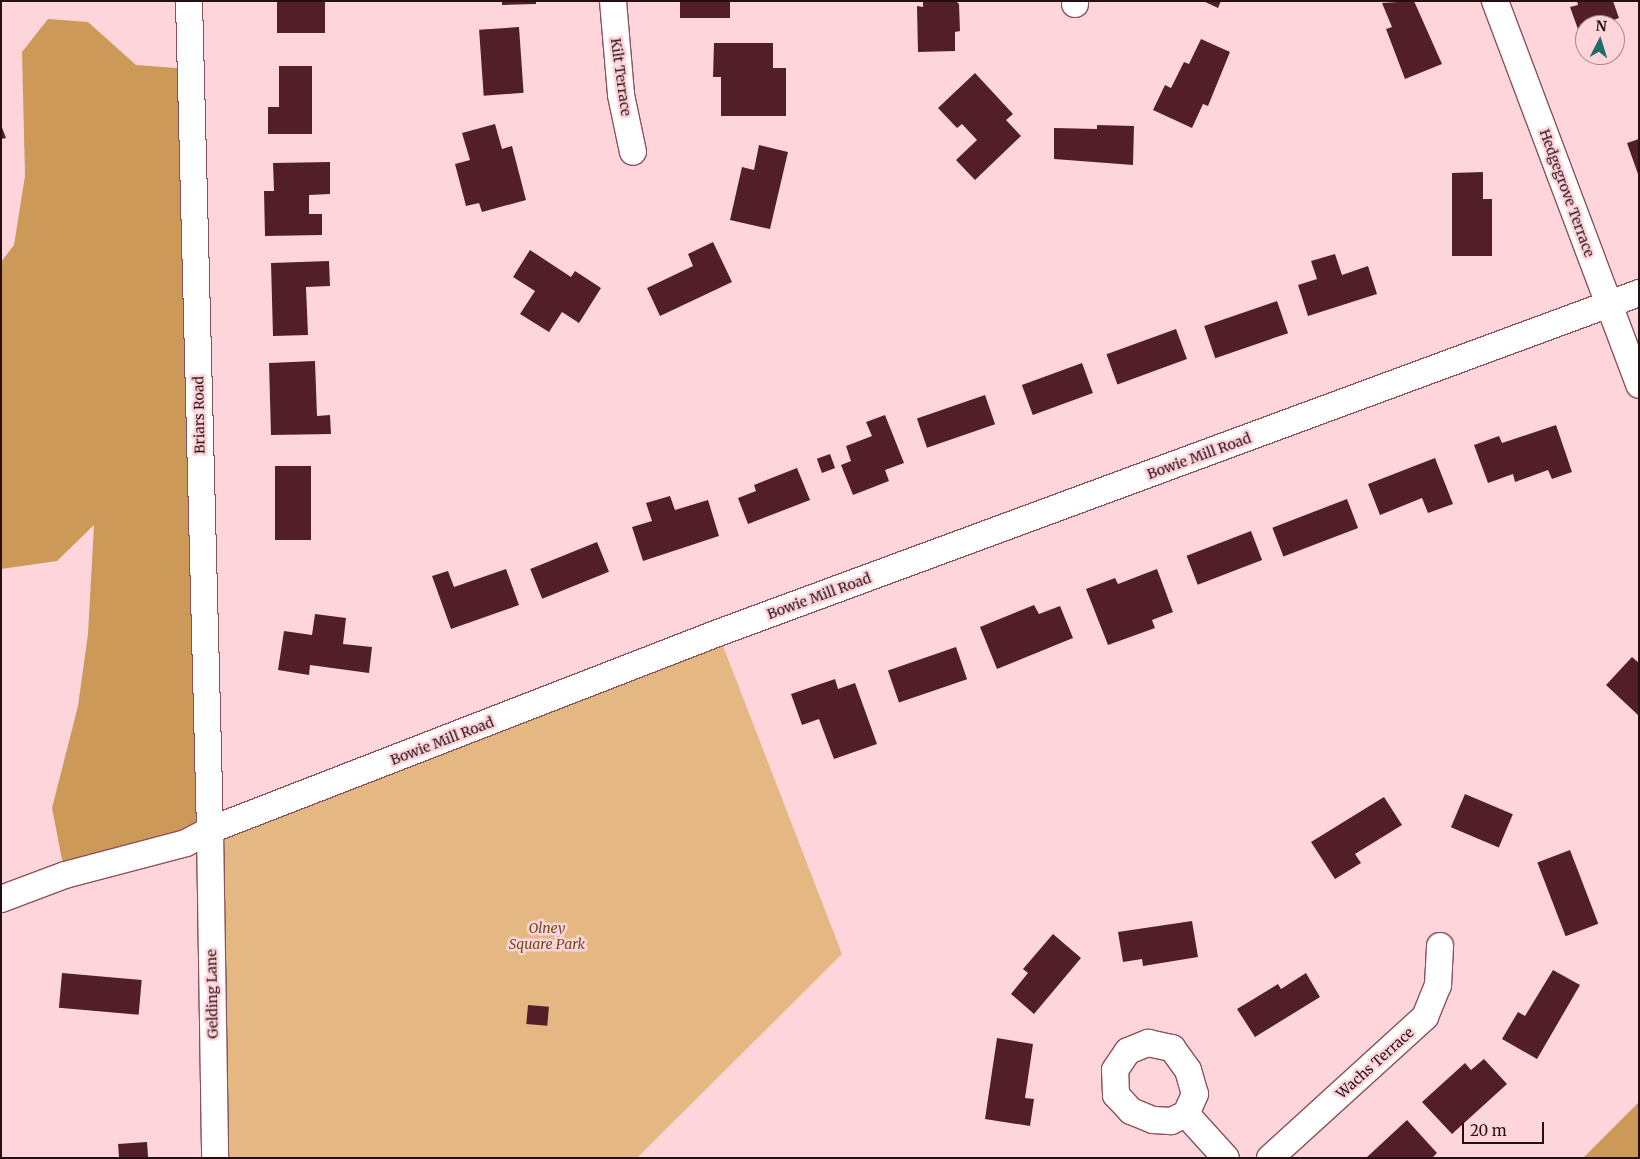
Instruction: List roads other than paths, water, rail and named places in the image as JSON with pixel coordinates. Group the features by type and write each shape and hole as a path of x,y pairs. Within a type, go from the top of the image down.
{"street":[{"name":"Briars Road","path":"188,1 210,830"},
{"name":"Kilt Terrace","path":"613,1 621,95 633,152"},
{"name":"Hedgegrove Terrace","path":"1495,1 1639,385"},
{"name":"Bowie Mill Road","path":"1,898 65,875 186,843 210,830 718,633 1609,306 1639,293"},
{"name":"Gelding Lane","path":"210,830 215,1158"},
{"name":"Wachs Terrace","path":"1270,1158 1426,1017 1438,985 1440,946"},
{"path":"1186,1114 1226,1158"}],"park label":[{"name":"Olney Square Park","path":"547,936"}]}
